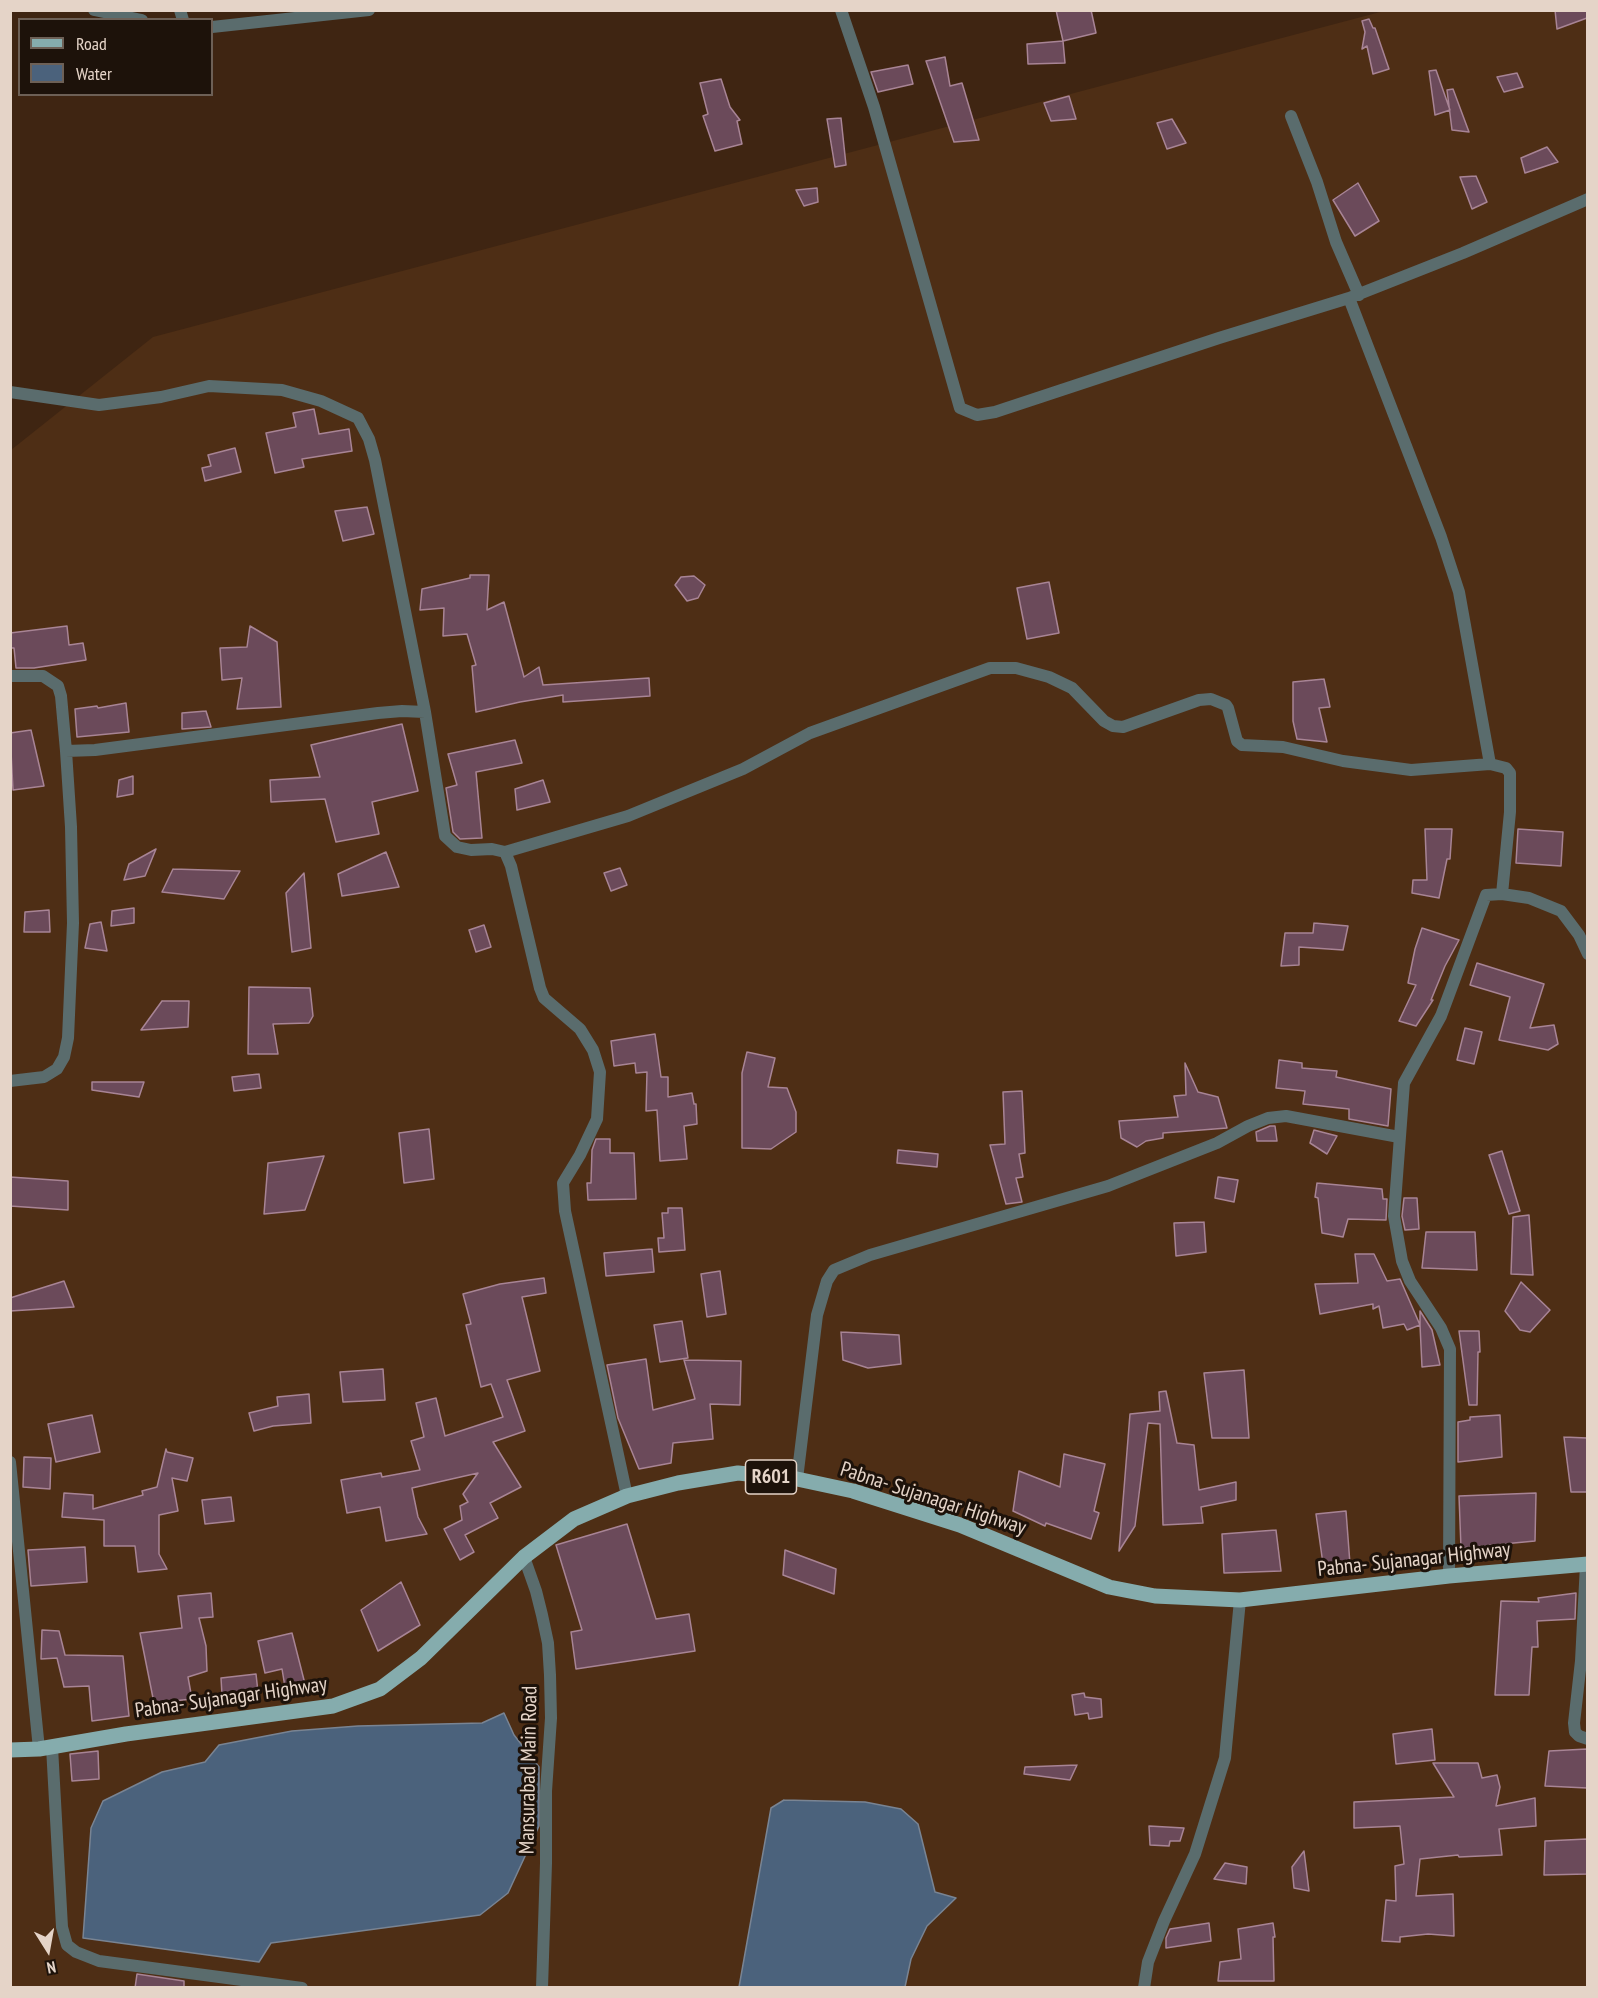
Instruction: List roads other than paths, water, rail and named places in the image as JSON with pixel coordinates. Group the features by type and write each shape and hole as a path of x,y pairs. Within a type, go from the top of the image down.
{"main road":[{"name":"Pabna- Sujanagar Highway","path":"10,1750 45,1748 126,1734 333,1706 380,1689 421,1658 524,1557 574,1519 627,1496 678,1483 738,1473 797,1479 852,1491 960,1525 1109,1587 1155,1596 1240,1600 1449,1576 1587,1564"}],"street":[{"path":"94,10 132,18"},
{"path":"213,27 369,10"},
{"path":"841,10 874,107 960,408 977,415 995,412 1219,338 1354,297 1587,200"},
{"path":"1290,116 1317,182 1354,297 1459,592 1490,764"},
{"path":"10,392 99,405 161,397 209,386 282,390 321,401 358,418 369,439 375,460 425,712 445,836 457,847 505,852 628,816 743,769 810,734 990,668 1016,668 1050,677 1072,688 1104,721 1113,726 1123,727 1199,700 1211,699 1226,705 1237,741 1242,745 1283,747 1342,761 1411,770 1490,764 1506,768 1510,773 1510,812 1502,894"},
{"path":"10,676 43,676 58,686 61,696 71,827 73,923 68,1038 64,1057 57,1069 44,1077 10,1081"},
{"path":"66,751 94,750 402,711 425,712"},
{"path":"505,852 511,866 544,998 580,1029 593,1050 600,1072 597,1119 580,1155 563,1183 564,1202 627,1496"},
{"path":"1449,1576 1450,1349 1441,1328 1410,1281 1402,1261 1394,1216 1404,1083 1441,1016 1486,895 1502,894 1529,898 1561,911 1579,935 1587,954"},
{"path":"797,1479 817,1315 827,1281 834,1270 870,1255 1108,1186 1217,1143 1268,1118 1286,1116 1399,1137"},
{"path":"10,1462 45,1748 62,1927 67,1945 76,1952 99,1961 302,1988"},
{"name":"Mansurabad Main Road","path":"524,1557 542,1615 548,1643 550,1675 551,1718 546,1791 542,1988"},
{"path":"1587,1564 1581,1661 1574,1723 1575,1732 1587,1739"},
{"path":"1144,1988 1149,1962 1164,1921 1195,1854 1225,1758 1240,1600"}],"water":[{"path":"504,1713 514,1735 539,1767 539,1826 508,1893 480,1915 271,1943 259,1962 83,1938 91,1828 103,1801 162,1772 205,1762 219,1745 292,1731 358,1726 482,1723"},
{"path":"784,1800 865,1802 901,1809 918,1824 935,1892 956,1898 927,1926 911,1959 905,1987 739,1987 771,1808"}]}
